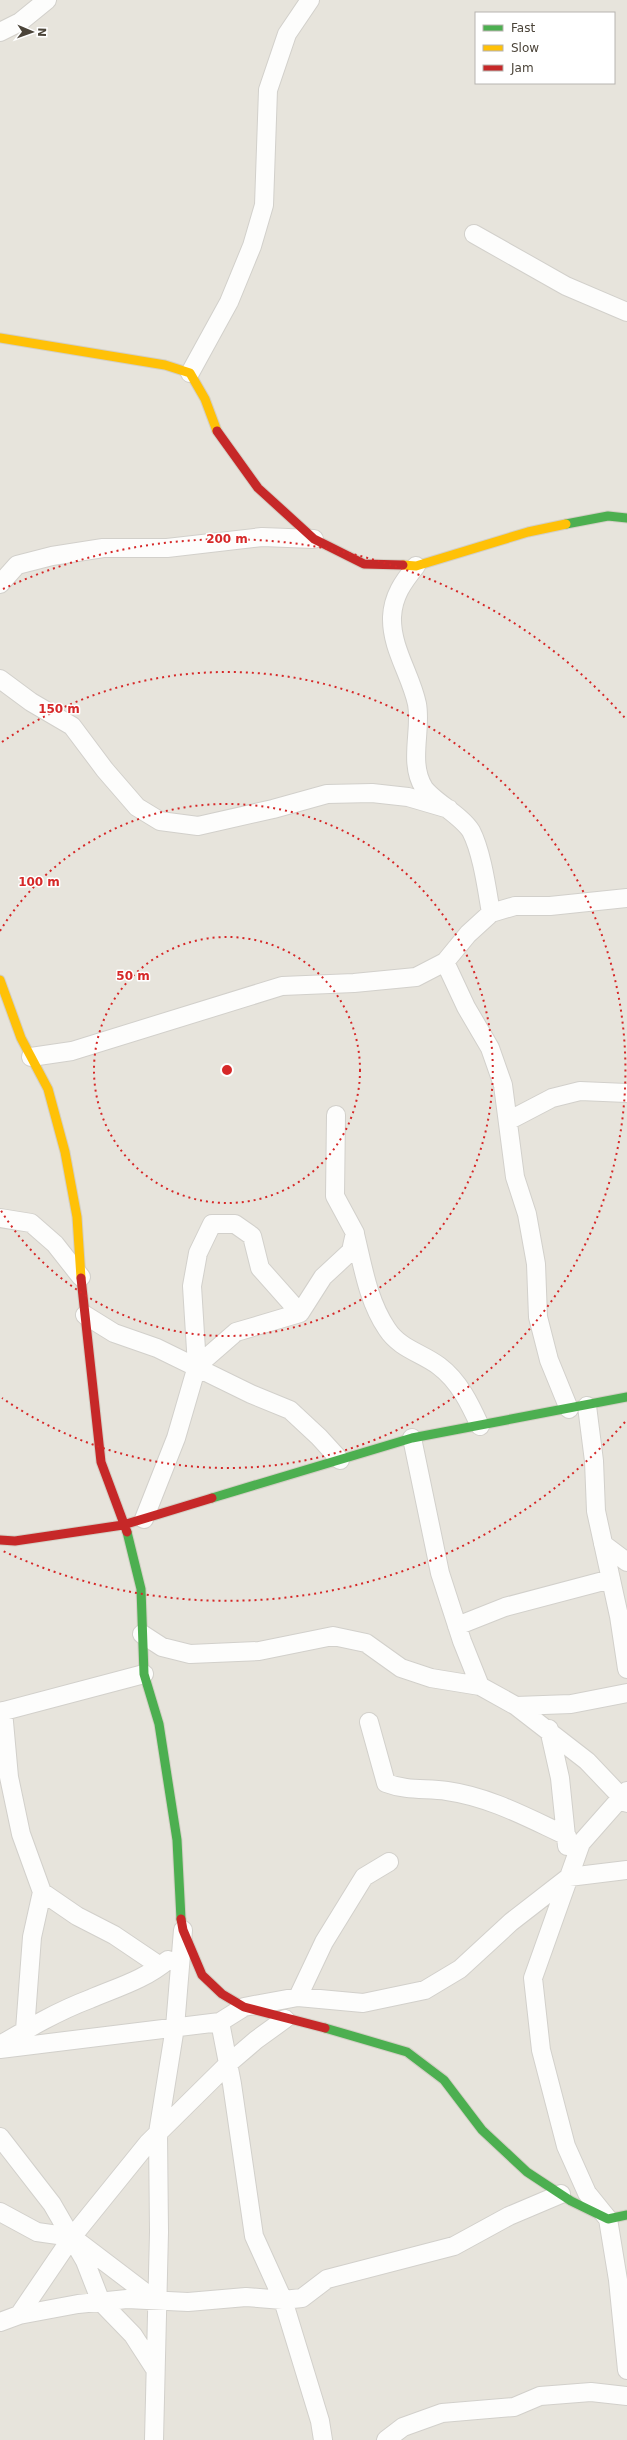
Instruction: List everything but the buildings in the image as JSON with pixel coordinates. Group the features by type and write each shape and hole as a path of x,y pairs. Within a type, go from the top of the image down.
{"street":[{"path":"0,32 20,22 47,0"},
{"path":"190,373 229,302 252,246 264,205 268,90 287,34 310,0"},
{"path":"474,234 566,286 627,312"},
{"path":"0,338 165,365 190,373 205,398 216,428 258,488 314,539 364,564 416,566 467,552 528,532 608,516 627,518"},
{"path":"0,584 17,565 52,556 88,550 167,548 262,537 314,539"},
{"path":"416,566 398,589 392,617 397,649 417,706 417,766 424,788 450,809 470,831 482,865 491,914"},
{"path":"0,680 31,702 72,726 105,770 137,807 160,821 198,826 273,809 327,794 372,793 408,797 450,809"},
{"path":"31,1057 72,1051 282,986 354,983 416,977 445,962 468,934 491,914 515,906 550,906 627,898"},
{"path":"445,962 466,1007 490,1048 503,1085 515,1176 527,1214 536,1264 538,1317 549,1360 569,1409"},
{"path":"0,980 21,1038 48,1089 65,1152 77,1218 81,1277 101,1462 132,1548 141,1589 144,1674 159,1724 177,1840 179,1905 182,1930 175,2027 158,2133 159,2232 156,2300 154,2440"},
{"path":"508,1121 552,1098 580,1092 627,1093"},
{"path":"336,1115 335,1196 355,1233 373,1305 388,1331 412,1352 439,1366 466,1396 480,1426"},
{"path":"0,1218 31,1222 55,1244 81,1277"},
{"path":"144,1519 176,1438 197,1366 192,1286 198,1253 212,1224 235,1224 252,1236 260,1268 300,1313"},
{"path":"197,1366 236,1332 300,1313 323,1277 351,1251 355,1233"},
{"path":"85,1315 114,1333 157,1348 197,1366 252,1394 290,1410 319,1436 340,1460"},
{"path":"0,1540 15,1541 123,1525 412,1438 587,1406 627,1397"},
{"path":"587,1406 594,1461 596,1511 619,1616 627,1669"},
{"path":"412,1438 440,1573 456,1626 480,1686"},
{"path":"603,1544 627,1562"},
{"path":"456,1626 504,1607 611,1579"},
{"path":"142,1634 162,1647 190,1654 259,1651 333,1636 366,1644 401,1668 431,1678 480,1686 516,1706 549,1729 625,1796 581,1843 533,1978 541,2050 566,2146 587,2193 608,2219 618,2280 627,2370"},
{"path":"25,2030 32,1937 42,1892 21,1834 9,1777 1,1712 144,1674"},
{"path":"516,1706 571,1704 627,1693"},
{"path":"369,1722 386,1783 402,1789 447,1791 509,1808 567,1836"},
{"path":"549,1729 560,1778 570,1877"},
{"path":"298,1997 324,1942 364,1878 390,1862"},
{"path":"0,2049 220,2022 244,2007 298,1997 363,2003 425,1990 460,1969 511,1922 570,1877 627,1870"},
{"path":"42,1892 77,1916 114,1935 160,1966"},
{"path":"0,2045 25,2030 89,1999 130,1984 160,1966 169,1959 182,1930"},
{"path":"182,1930 202,1974 222,1994 244,2007 285,2020 346,2033 407,2052 444,2080 482,2130 527,2172 561,2194 608,2219 627,2215"},
{"path":"19,2315 72,2237 117,2179 158,2133 228,2064 256,2040 285,2020"},
{"path":"220,2022 228,2064 254,2236 283,2300 320,2421 323,2440"},
{"path":"0,2137 52,2204 85,2261 101,2302 133,2335 155,2369"},
{"path":"0,2322 19,2315 127,2299 188,2302 246,2297 283,2300 302,2298 327,2279 454,2246 510,2216 561,2194"},
{"path":"0,2212 37,2232 72,2237 156,2300"},
{"path":"386,2440 403,2427 442,2413 514,2406 540,2396 591,2392 627,2396"}],"shaded area":[{"path":"0,0 627,0 627,2440 0,2440"}],"traffic: fast":[{"path":"566,524 608,516 627,518"},
{"path":"212,1498 412,1438 627,1397"},
{"path":"127,1532 141,1589 144,1674 159,1724 177,1840 181,1919"},
{"path":"325,2028 407,2052 444,2080 482,2130 527,2172 571,2201 608,2219 627,2215"}],"traffic: slow":[{"path":"0,338 165,365 190,373 205,399 217,431"},
{"path":"403,565 416,566 528,532 566,524"},
{"path":"0,980 21,1038 48,1089 65,1152 77,1217 81,1278"}],"traffic: jam":[{"path":"217,431 258,488 314,539 364,564 403,565"},
{"path":"81,1278 101,1462 127,1532"},
{"path":"0,1540 15,1541 123,1525 212,1498"},
{"path":"181,1919 183,1930 202,1975 222,1994 244,2007 325,2028"}]}
